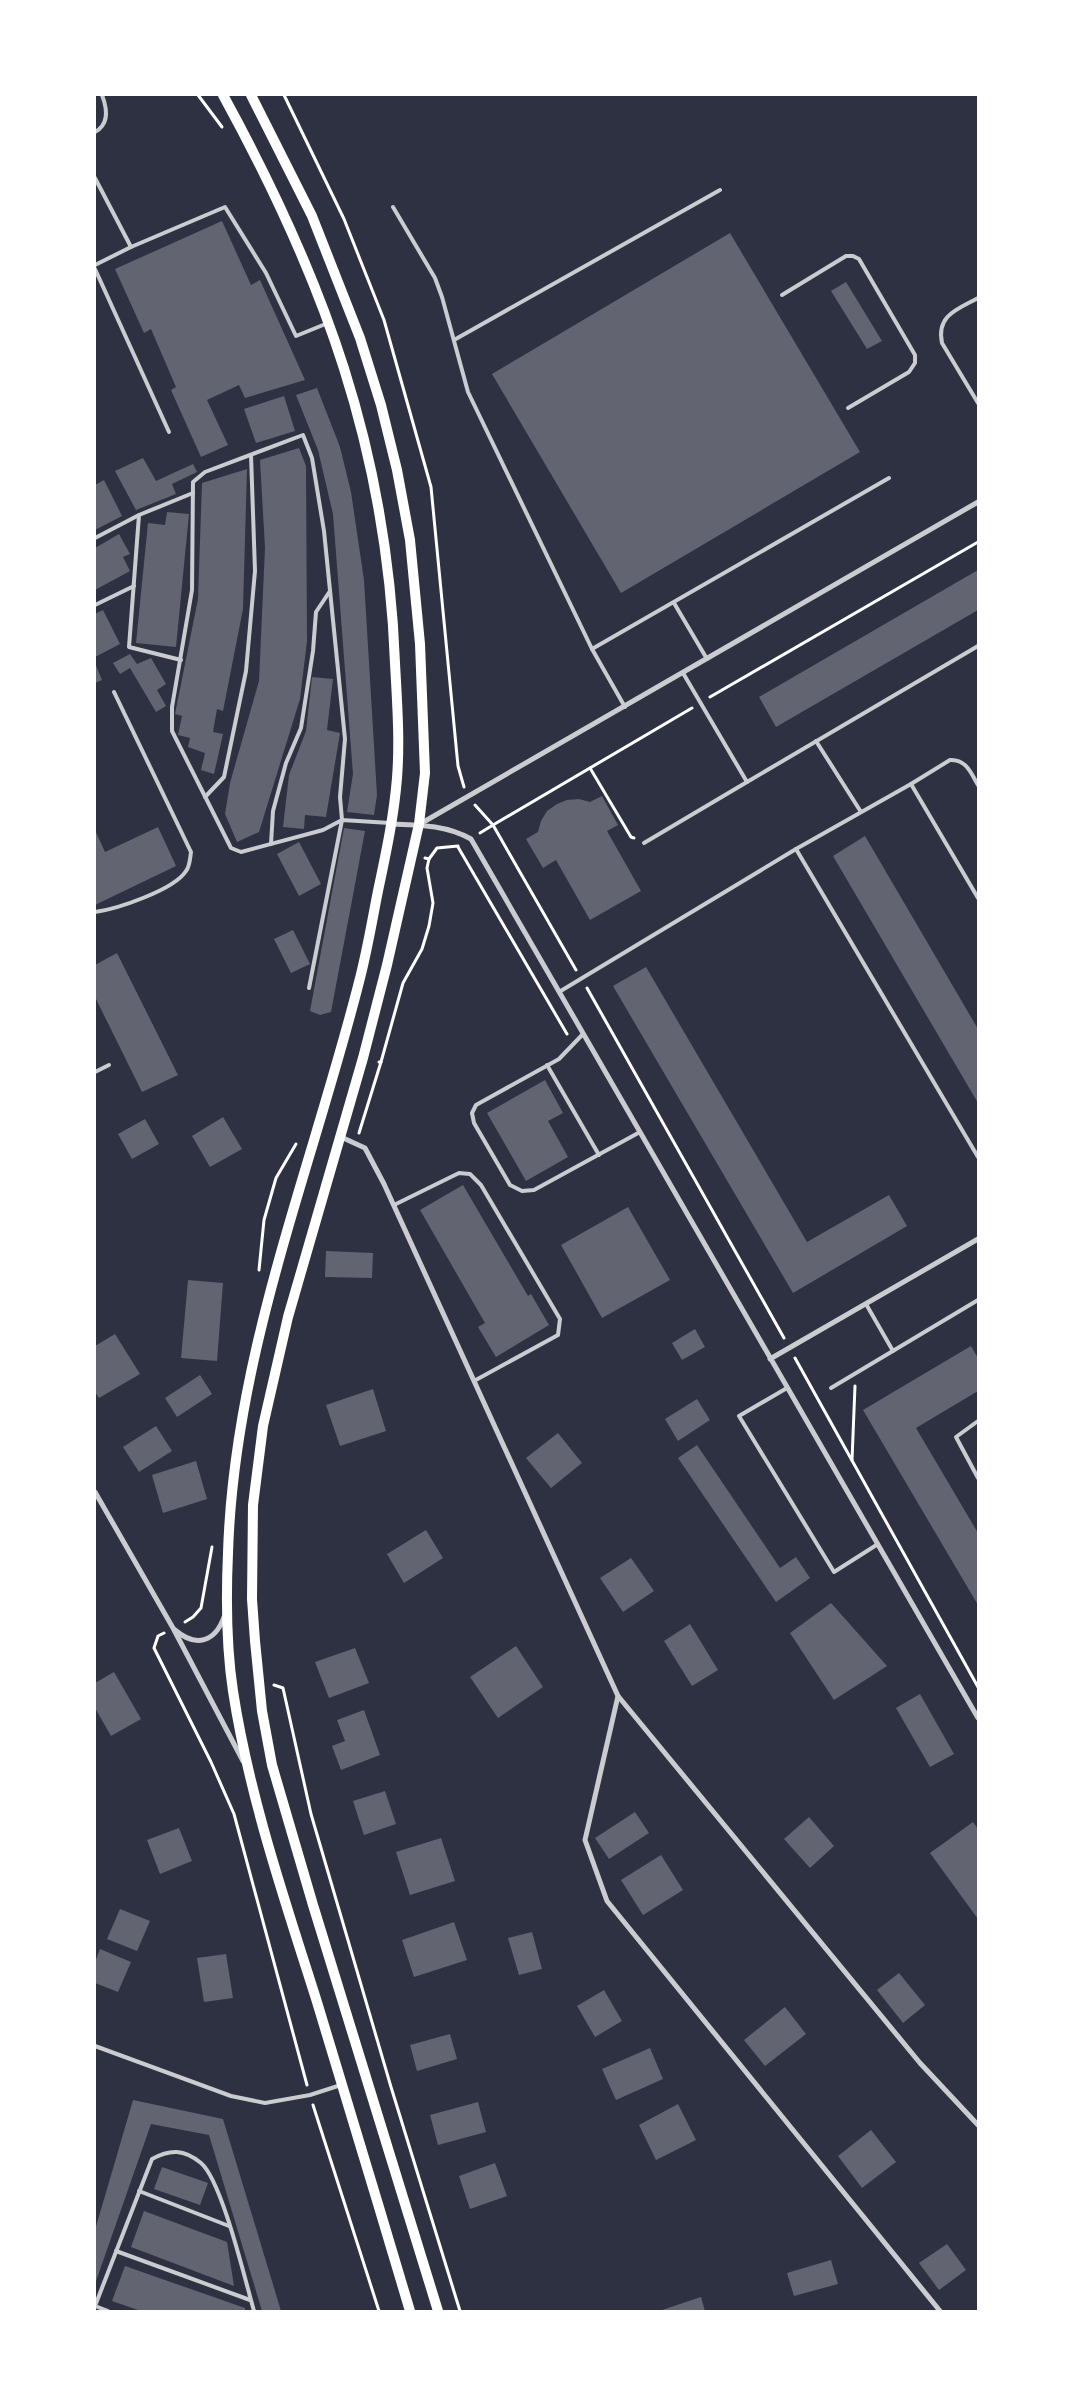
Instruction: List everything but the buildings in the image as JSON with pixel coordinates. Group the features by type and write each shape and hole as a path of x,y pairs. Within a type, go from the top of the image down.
{"main road":[{"path":"223,95 260,162 286,217 330,322 357,410 370,462 386,540 393,606 398,771 392,824 360,978 264,1312 240,1419 230,1504 226,1612 232,1689 249,1771 288,1910 410,2311"},
{"path":"251,95 312,216 342,288 378,397 397,470 410,540 420,644 425,773 419,824 387,965 288,1317 263,1426 253,1505 252,1599 262,1711 275,1774 313,1905 438,2311"}],"street":[{"path":"419,824 978,502"},
{"path":"392,824 419,824 454,830 471,839 978,1718"},
{"path":"340,1136 365,1148 394,1205 618,1696 920,2062 978,2126"},
{"path":"770,1359 978,1239"},
{"path":"95,1492 173,1628 249,1771"},
{"path":"173,1628 187,1639 198,1641 212,1636 220,1629 226,1612"},
{"path":"618,1696 584,1840 607,1901 940,2311"}],"lane":[{"path":"95,132 99,130 106,119 107,106 102,95"},
{"path":"95,178 131,247"},
{"path":"454,340 720,190"},
{"path":"95,266 131,247 225,206 266,273 296,336 330,322"},
{"path":"393,207 435,278 468,392 592,649 625,707"},
{"path":"782,295 846,256 853,256 858,259 915,355 915,363 908,372 848,408"},
{"path":"95,270 169,432"},
{"path":"978,298 952,313 943,321 940,332 942,342 978,402"},
{"path":"309,988 342,820 340,797 346,739 324,531 312,458 303,436 205,472 193,482 192,590 172,707 172,731 230,848 241,852 323,830 342,820 392,824"},
{"path":"205,797 224,777 246,671 255,571 252,455"},
{"path":"592,649 889,478"},
{"path":"95,538 139,515 193,493"},
{"path":"139,515 129,647 181,660"},
{"path":"95,605 134,586"},
{"path":"270,844 273,811 286,763 300,728 312,652 316,612 330,591"},
{"path":"674,603 707,659"},
{"path":"644,843 978,646"},
{"path":"684,673 747,782"},
{"path":"95,912 123,907 176,882 187,870 191,852 114,692"},
{"path":"816,741 860,812"},
{"path":"559,992 796,848 950,760 963,762 978,785"},
{"path":"911,784 978,898"},
{"path":"796,848 978,1158"},
{"path":"583,1034 559,1059 476,1105 472,1113 474,1123 510,1185 522,1191 534,1190 640,1132"},
{"path":"95,1072 109,1065"},
{"path":"547,1065 599,1154"},
{"path":"394,1205 459,1173 470,1174 481,1185 560,1318 558,1336 474,1381"},
{"path":"831,1388 978,1300"},
{"path":"866,1304 893,1351"},
{"path":"787,1388 739,1416 834,1572 878,1544"},
{"path":"978,1421 956,1437 978,1478"},
{"path":"95,2046 231,2096 265,2103 310,2095 342,2085"},
{"path":"108,2311 95,2306 152,2159 165,2152 183,2152 202,2164 219,2192 254,2311"},
{"path":"140,2191 229,2226"},
{"path":"116,2251 251,2300"}],"path":[{"path":"978,542 492,825 582,979 978,1687"},
{"path":"590,768 631,837 644,843"},
{"path":"458,846 573,1044"},
{"path":"381,1062 403,982 422,950 429,926 432,903 427,868 430,859"},
{"path":"852,1460 856,1373"},
{"path":"259,1680 283,1688 311,1814 391,2088 460,2311"}]}
